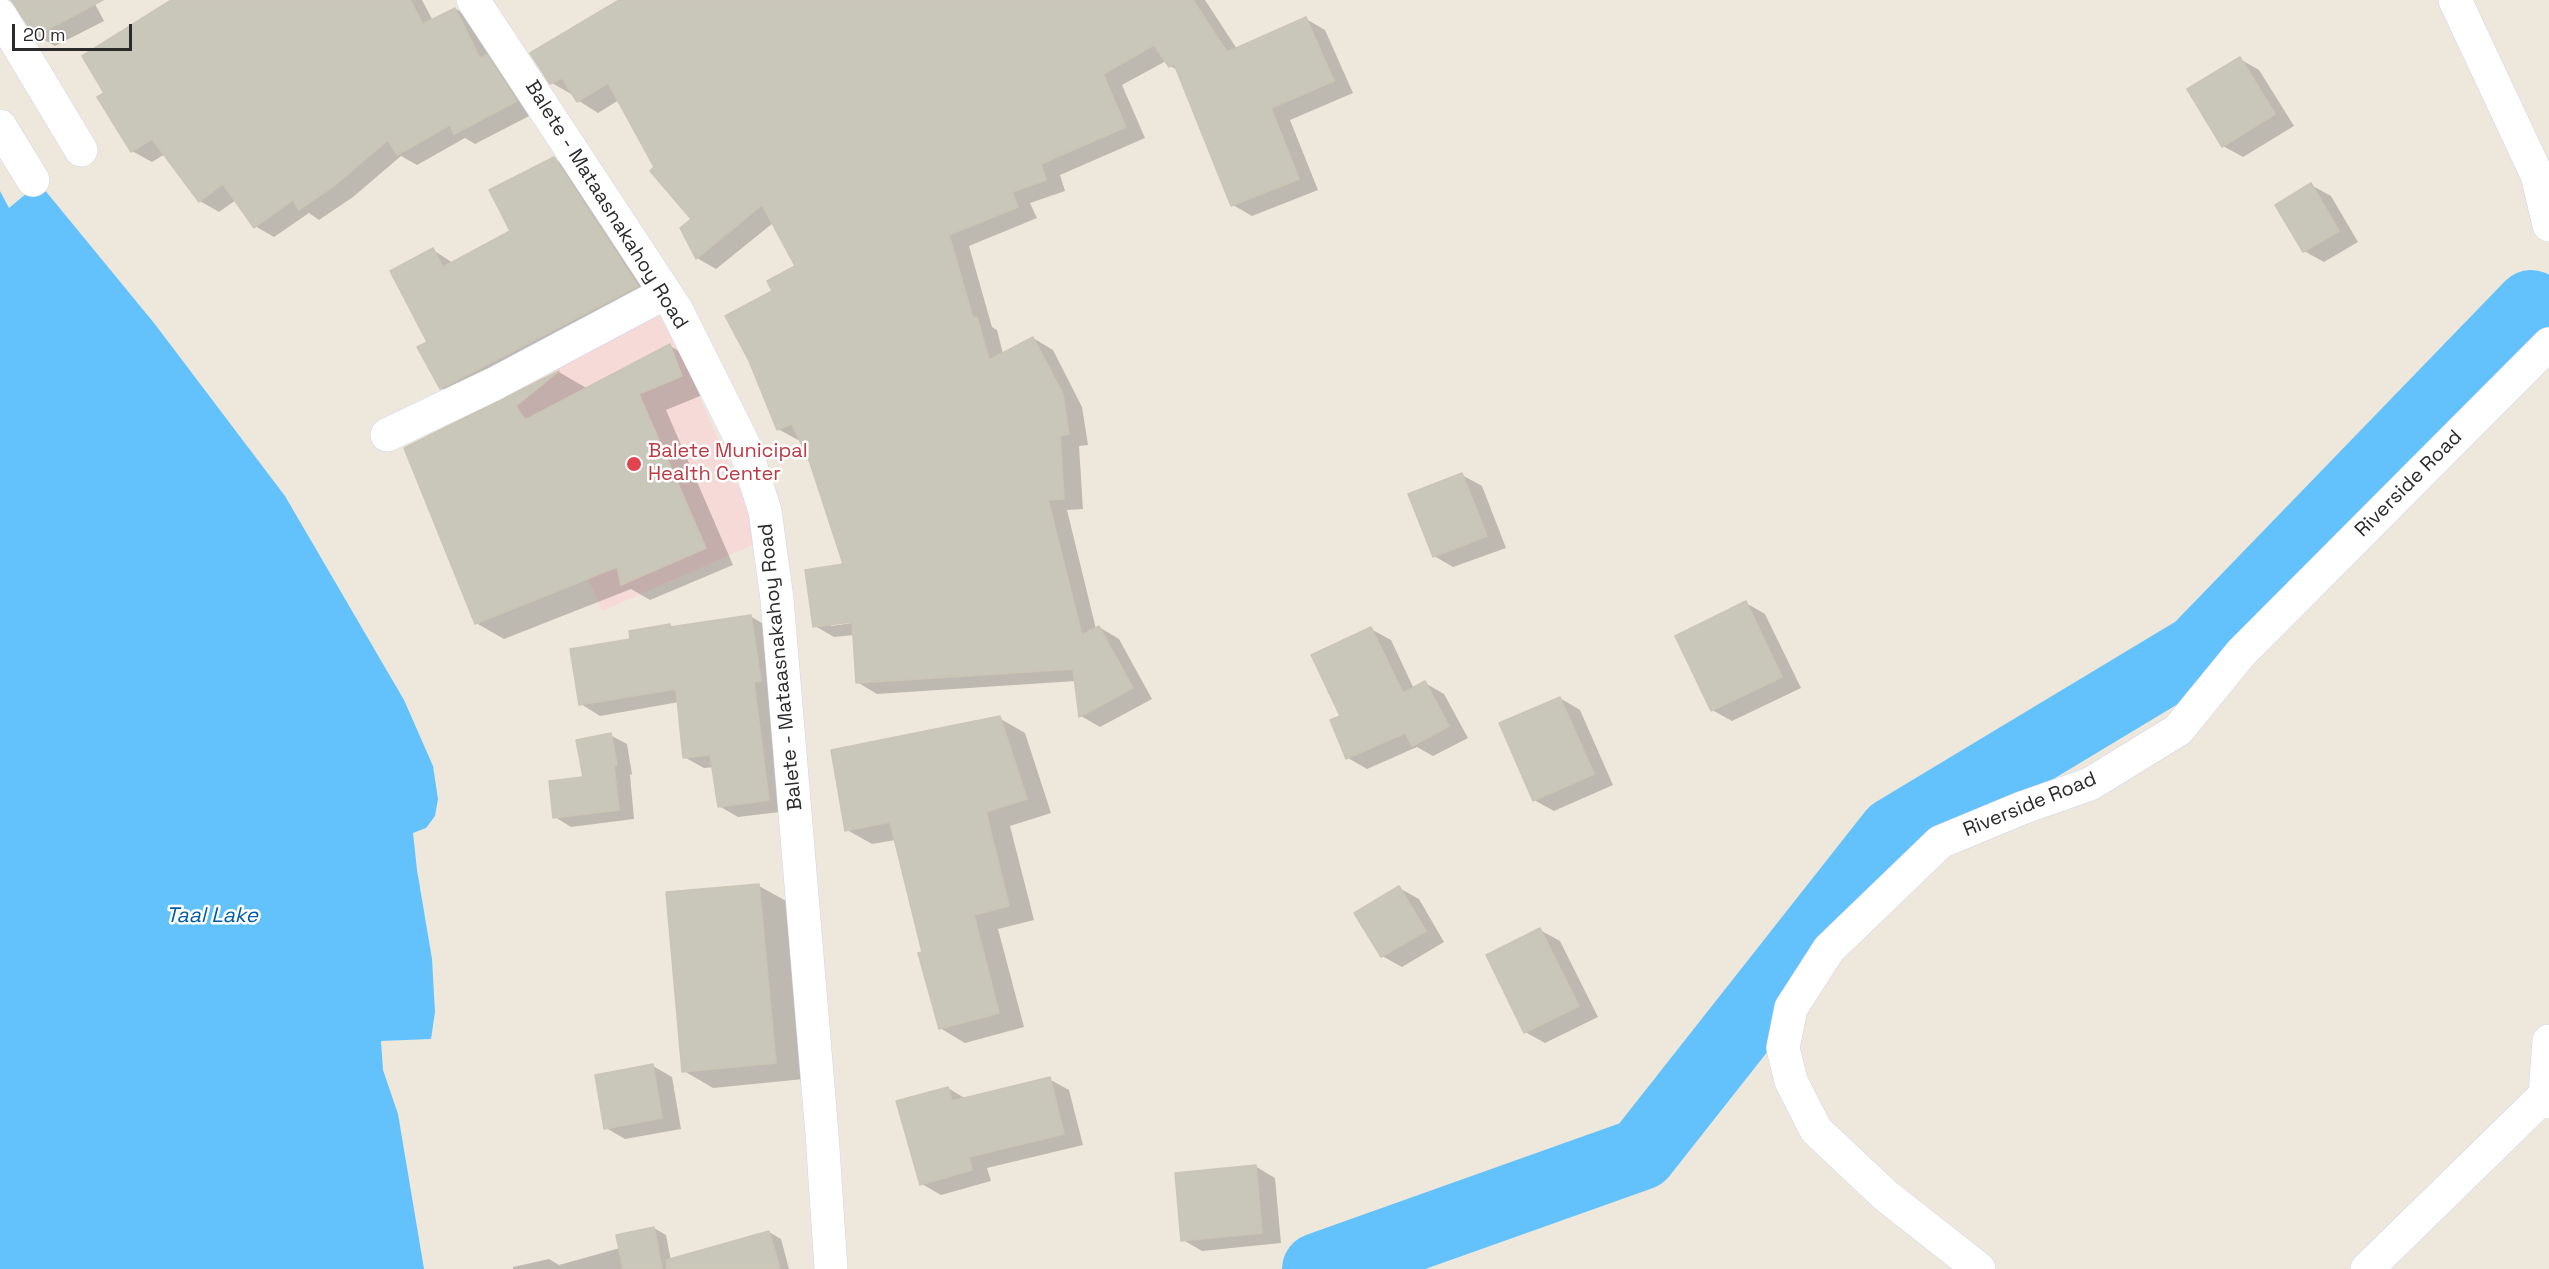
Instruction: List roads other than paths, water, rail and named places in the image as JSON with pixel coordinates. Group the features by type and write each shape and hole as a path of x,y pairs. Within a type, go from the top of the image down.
{"street":[{"name":"Balete - Mataasnakahoy Road","path":"473,0 676,309 744,445 765,511 777,599 821,1122 831,1269"},
{"path":"2455,0 2537,175 2549,225"},
{"path":"0,15 81,150"},
{"path":"0,126 33,180"},
{"path":"387,435 494,384 665,293"},
{"name":"Riverside Road","path":"1979,1269 1885,1195 1816,1130 1791,1081 1783,1048 1791,1008 1828,949 1940,842 2022,808 2090,784 2178,730 2241,653 2549,344"},
{"path":"2367,1269 2547,1099 2549,1041"}],"water":[{"name":"Taal Lake","path":"39,183 154,323 285,496 404,700 433,766 438,799 435,816 426,828 413,833 432,959 435,1012 431,1039 381,1041 383,1070 398,1114 424,1269 0,1269 0,191 9,208"}],"waterway":[{"path":"1318,1269 1641,1154 1894,833 2198,650 2531,306"}],"place":[{"name":"Balete Municipal Health Center","path":"634,464"}]}
